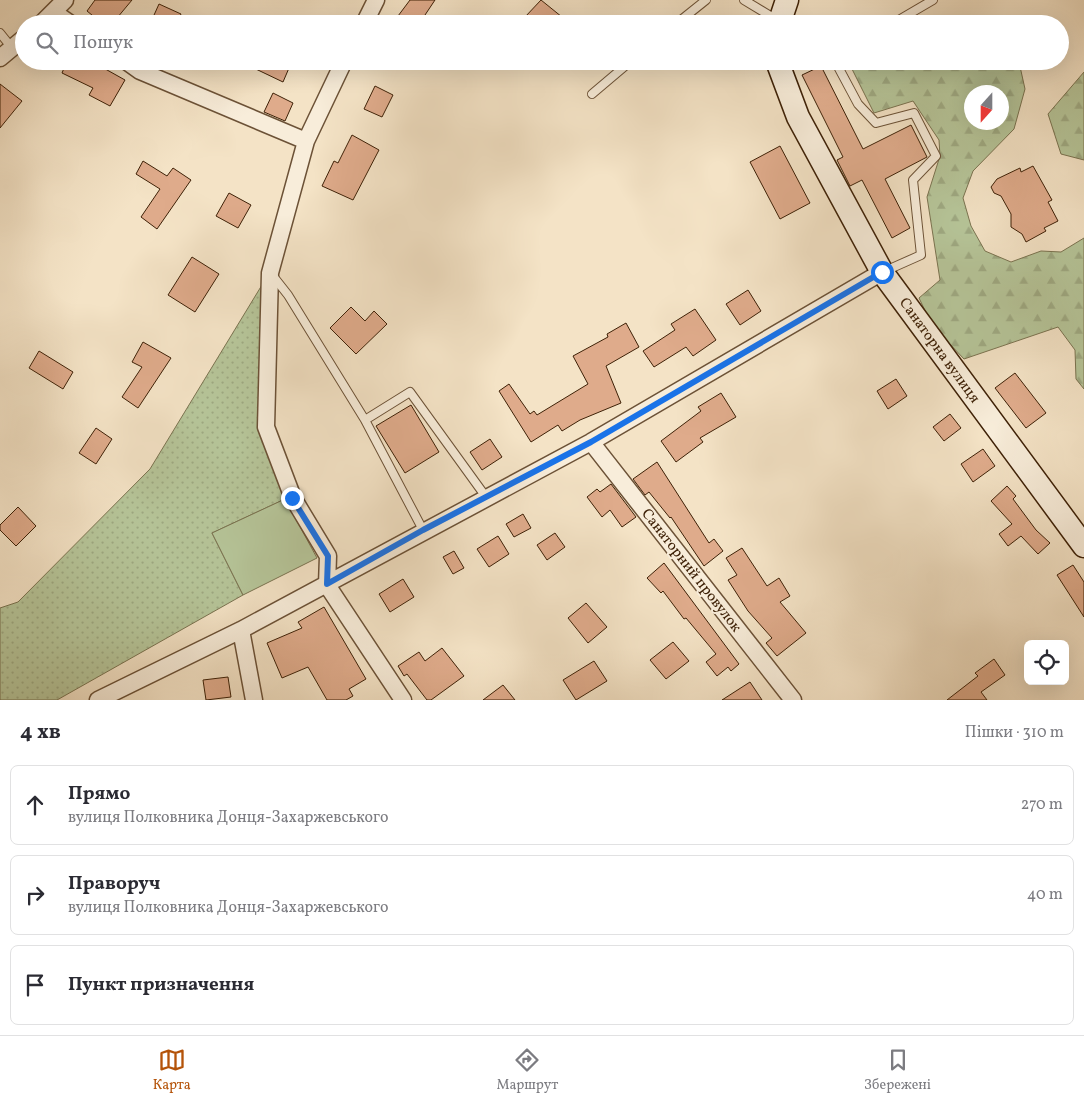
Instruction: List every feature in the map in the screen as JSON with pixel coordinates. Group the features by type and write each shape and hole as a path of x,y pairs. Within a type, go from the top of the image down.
{"main road":[{"path":"782,15 787,0"},
{"name":"Санаторна вулиця","path":"780,70 798,117 882,272 1084,546"}],"street":[{"path":"368,15 376,0"},
{"path":"50,15 60,6"},
{"path":"139,70 306,140"},
{"path":"340,70 306,140 270,273 266,427 292,498 328,556 327,584 402,700"},
{"path":"98,700 241,630 423,530 591,442 882,272"},
{"name":"Санаторний провулок","path":"591,442 793,700"},
{"path":"241,630 254,700"}],"lane":[{"path":"687,15 706,0"},
{"path":"744,0 768,15"},
{"path":"907,15 933,0"},
{"path":"0,33 12,48"},
{"path":"592,94 620,70"},
{"path":"840,70 858,104 876,123 914,113 936,156 913,180 921,254 882,272"},
{"path":"270,273 288,296 365,420 423,530"},
{"path":"365,420 410,392 486,497"}],"green space":[{"path":"852,70 1021,70 1025,89 1014,129 973,171 963,198 971,226 985,251 1011,262 1041,251 1061,252 1084,238 1084,389 1076,379 1075,350 1058,327 964,359 932,325 919,298 940,280 927,197 940,156 939,140 913,101 874,113"},
{"path":"1084,72 1084,160 1061,154 1048,114"},
{"path":"265,280 260,429 285,499 212,533 243,595 57,700 0,700 0,608 18,602 150,469"},
{"path":"285,499 317,558 243,595 212,533"}],"building":[{"path":"95,0 132,0 120,15 92,15 87,11"},
{"path":"410,0 435,0 425,15 399,15"},
{"path":"541,0 560,15 527,15"},
{"path":"159,4 181,14 180,15 154,15"},
{"path":"63,70 107,70 125,80 110,106 89,95 93,88 62,73"},
{"path":"258,70 288,70 283,82"},
{"path":"813,70 823,70 863,149 911,125 927,157 885,179 910,228 892,238 862,180 850,186 837,160 843,157 802,75"},
{"path":"0,84 22,101 0,128"},
{"path":"375,86 393,95 382,117 364,109"},
{"path":"273,93 293,103 285,121 264,112"},
{"path":"352,135 379,150 353,200 322,186 334,161 338,163"},
{"path":"780,146 810,203 780,219 750,162"},
{"path":"143,161 167,176 173,168 191,180 157,229 141,217 160,189 136,174"},
{"path":"1033,166 1052,200 1048,202 1058,221 1044,228 1046,231 1026,242 1022,234 1011,227 1011,214 1001,196 994,193 991,187 997,179 1020,168 1021,172"},
{"path":"229,193 251,205 238,228 216,216"},
{"path":"192,257 219,274 195,312 168,295"},
{"path":"748,290 761,311 740,325 726,304"},
{"path":"351,307 365,321 374,311 387,324 356,354 330,328"},
{"path":"695,309 716,340 693,356 686,347 654,367 643,351 675,330 671,324"},
{"path":"626,323 639,347 606,366 621,403 580,420 562,431 558,425 531,442 499,391 509,384 530,414 534,411 537,415 588,384 573,356 608,337 607,334"},
{"path":"143,342 171,358 138,408 122,397 142,367 132,362"},
{"path":"39,351 73,372 63,389 29,368"},
{"path":"1015,373 1046,413 1026,428 995,388"},
{"path":"896,379 907,396 888,409 877,391"},
{"path":"721,393 736,417 700,438 703,442 676,462 661,441 701,411 698,407"},
{"path":"411,405 439,452 405,473 376,426"},
{"path":"950,414 961,428 944,441 933,427"},
{"path":"96,428 112,439 96,464 79,453"},
{"path":"490,439 502,457 482,470 470,452"},
{"path":"983,449 995,466 973,482 961,464"},
{"path":"657,462 709,543 714,539 723,551 704,566 671,517 649,492 645,495 633,479"},
{"path":"611,484 636,517 622,527 610,510 602,517 587,497 597,489 600,492"},
{"path":"1007,486 1016,496 1013,499 1036,530 1050,543 1038,554 1021,536 1008,546 999,534 1012,524 991,501"},
{"path":"18,507 36,526 16,546 0,530 0,525"},
{"path":"523,514 531,528 514,537 506,524"},
{"path":"555,533 565,547 547,560 537,545"},
{"path":"498,536 509,554 489,567 477,549"},
{"path":"742,548 767,586 779,578 790,596 780,602 806,633 777,656 766,643 772,638 748,611 728,580 737,575 726,558"},
{"path":"454,551 464,568 453,574 443,557"},
{"path":"664,563 739,664 731,671 728,667 717,676 706,662 716,654 686,618 684,619 663,591 661,593 647,578"},
{"path":"1073,565 1084,582 1084,617 1057,575"},
{"path":"403,579 414,597 390,612 379,594"},
{"path":"586,603 607,627 588,643 568,618"},
{"path":"324,607 366,679 349,689 353,696 346,700 327,700 308,667 282,678 267,643 302,628 298,622"},
{"path":"673,642 689,661 666,679 650,660"},
{"path":"442,648 464,676 431,700 427,700 407,674 404,676 398,666 419,652 425,661"},
{"path":"994,659 1005,675 981,692 987,700 947,700 978,676 975,673"},
{"path":"594,661 607,681 576,700 563,680"},
{"path":"228,677 231,697 206,700 203,680"},
{"path":"750,682 762,700 722,700"},
{"path":"503,685 515,700 483,700"}],"route":[{"path":"292,498 328,556 327,584 423,530 591,442 882,272"}]}
